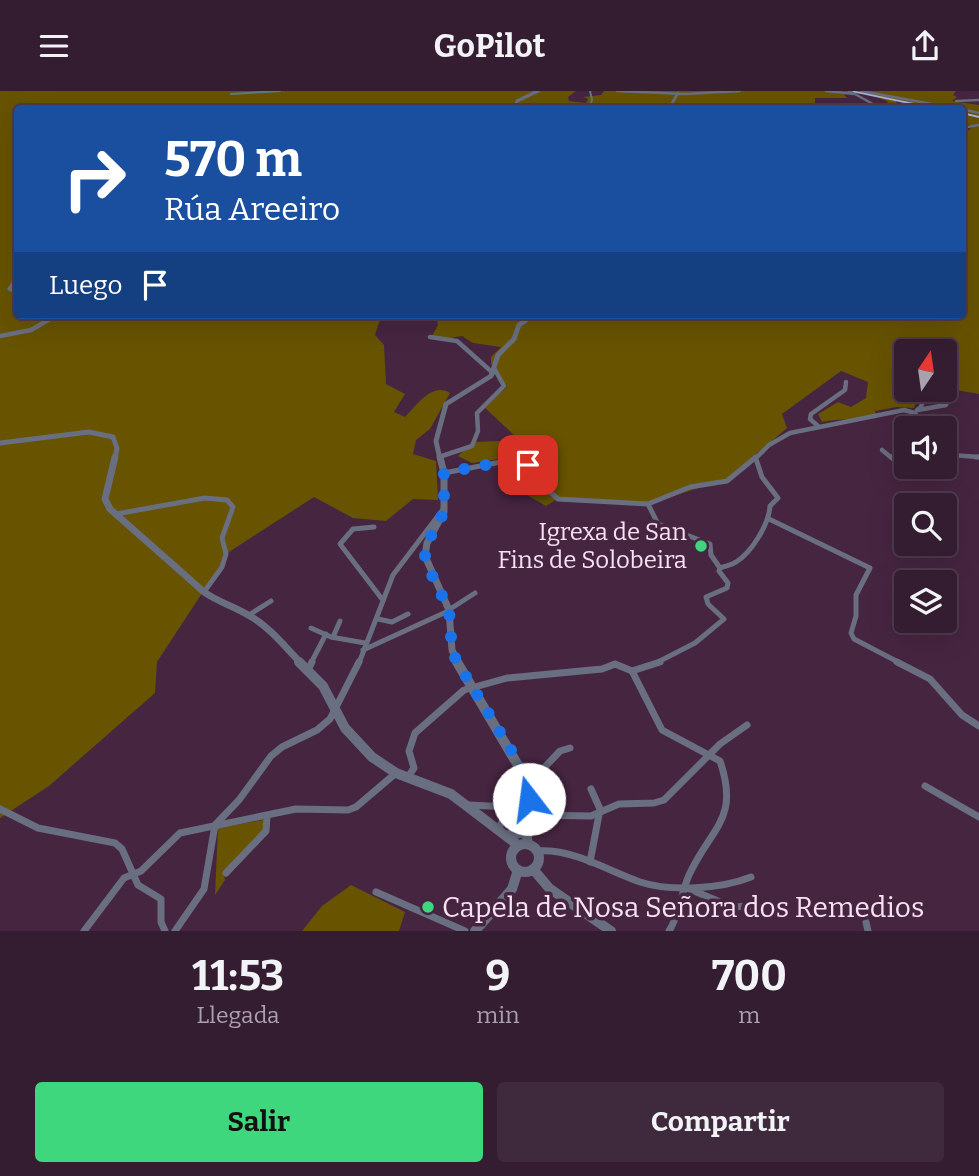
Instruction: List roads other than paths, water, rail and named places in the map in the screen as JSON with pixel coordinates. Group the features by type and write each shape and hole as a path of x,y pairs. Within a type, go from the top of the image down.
{"highway":[{"path":"658,91 686,91"},
{"path":"852,92 888,96 925,105"}],"street":[{"path":"516,105 517,101 538,91"},
{"path":"617,91 740,91"},
{"path":"826,91 852,92 876,101 879,105"},
{"path":"860,96 925,105"},
{"path":"956,101 979,100"},
{"path":"0,336 31,330 50,319"},
{"path":"528,319 516,329 514,339 495,359 493,371 486,381 465,390 446,404 436,441 442,456 444,507 427,543 425,556 449,610 452,650 529,783 529,820 522,845 509,857 511,864 518,870 533,869 539,862 538,851"},
{"path":"430,337 457,341 493,371 505,386 477,413 478,431 471,446 442,456"},
{"path":"818,426 810,419 811,414 845,390 846,382"},
{"path":"918,410 921,403"},
{"path":"444,473 506,461 541,470 542,485 558,499 648,504 690,487 727,481 769,446 790,433 947,403"},
{"path":"911,410 917,416"},
{"path":"0,443 89,432 113,437 117,447 104,499 116,514 215,601 249,615 268,629 323,686 345,728 380,764 450,794 522,845 538,851 558,851 643,883 684,886 739,883 751,877"},
{"path":"881,450 894,459"},
{"path":"957,456 979,457"},
{"path":"720,568 736,562 769,519 770,506 778,498 762,477 756,459"},
{"path":"116,514 205,499 228,501 233,507 222,538 226,554 222,567 204,592"},
{"path":"408,777 414,768 409,751 415,733 457,693 506,678 602,669 615,664 632,671 641,670 686,647 721,623 724,618 706,600 706,597 727,588 728,583 711,555 712,545 684,537 659,524 653,520 648,504"},
{"path":"175,931 204,889 215,825 239,800 271,756 323,726 330,719 378,619 382,599 393,575 444,507"},
{"path":"769,519 870,568 856,595 856,616 851,633 853,639 930,679 962,715 979,726"},
{"path":"374,527 353,529 340,544 382,599"},
{"path":"312,628 364,646 449,610 475,593"},
{"path":"249,615 271,601"},
{"path":"378,619 392,622 408,614"},
{"path":"308,670 340,621"},
{"path":"632,671 662,730 722,765 728,801 719,830 694,864 684,886 669,931"},
{"path":"529,820 599,814 619,804 654,803 664,800 709,755 747,725"},
{"path":"529,783 559,751 570,748"},
{"path":"84,931 115,888 133,873 141,871 180,833 296,809 348,810 356,807 396,773"},
{"path":"925,786 979,817"},
{"path":"590,862 600,809 591,789"},
{"path":"466,805 509,807 503,832"},
{"path":"0,809 38,828 115,843 122,849 138,885 161,899 161,922 165,931"},
{"path":"226,873 266,831 267,817"},
{"path":"503,832 520,833 529,820"},
{"path":"533,869 549,888 611,931"},
{"path":"475,931 512,889 518,870"},
{"path":"684,886 732,907 752,906"},
{"path":"376,893 465,931"}],"waterway":[{"path":"231,94 280,91"},
{"path":"590,91 590,105"}],"place":[{"name":"Igrexa de San Fins de Solobeira","path":"701,546"},
{"name":"Capela de Nosa Señora dos Remedios","path":"428,907"}]}
